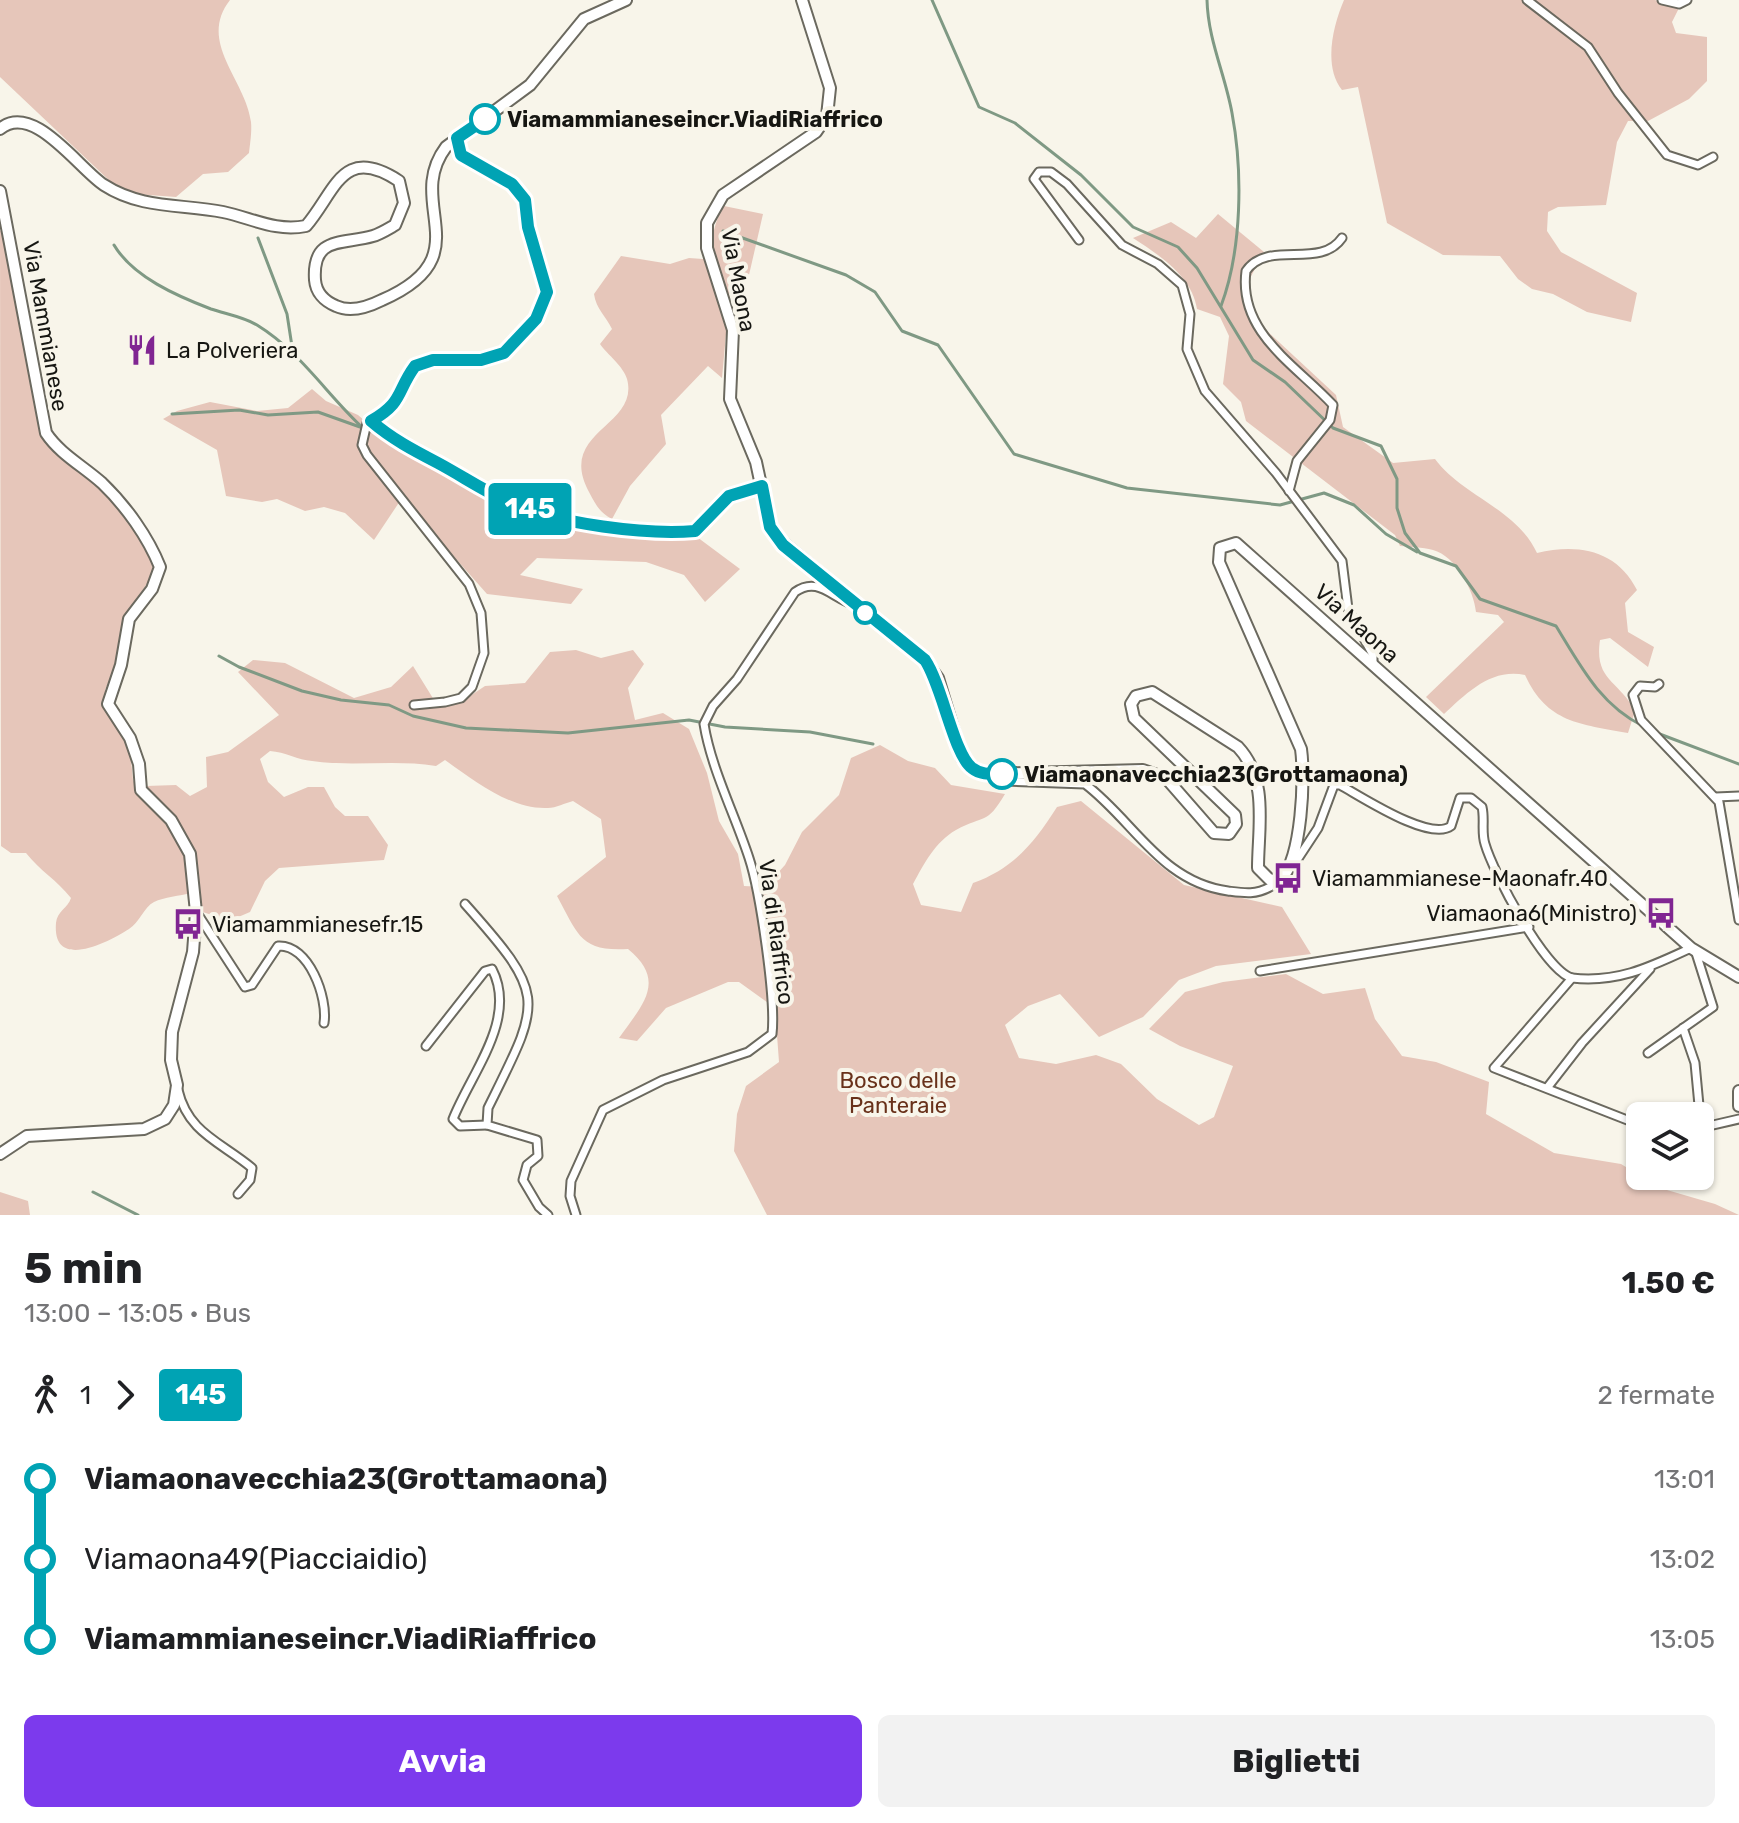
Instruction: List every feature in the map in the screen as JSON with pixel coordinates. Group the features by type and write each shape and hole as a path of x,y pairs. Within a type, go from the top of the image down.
{"main road":[{"path":"0,129 10,123 22,122 40,129 102,184 138,201 219,211 284,230 306,226 337,178 350,171 378,168 399,181 404,203 395,225 373,236 329,244 317,256 316,289 328,303 344,310 367,307 397,294 423,276 431,265 438,235 434,176 438,158 457,138 530,85 577,26 596,11 626,0"},
{"name":"Via Maona","path":"802,0 830,88 827,116 816,132 723,195 707,223 707,248 733,330 730,399 756,462 776,537 925,660 938,678 962,758 982,774"},
{"name":"Via Mammianese","path":"0,191 46,433 56,449 105,486 152,548 160,567 152,589 129,619 121,665 108,704 130,738 139,764 141,790 171,820 190,854 196,912 193,952 172,1032 171,1060 177,1085"},
{"name":"Via Maona","path":"1291,862 1304,784 1301,749 1219,562 1220,548 1230,543 1241,546 1693,950 1739,977"},
{"path":"982,774 1143,770 1166,778 1214,833 1229,834 1236,824 1235,815 1134,718 1131,704 1136,696 1152,692 1238,747 1249,759 1261,820 1258,868 1274,881 1284,876 1291,862"},
{"path":"0,1154 27,1136 144,1129 165,1119 174,1105 177,1085"},
{"path":"1739,1091 1739,1106"}],"street":[{"path":"1527,0 1588,47 1618,93 1667,155 1698,165 1713,157"},
{"path":"1662,0 1679,4 1687,0"},
{"path":"414,705 461,698 472,687 484,653 481,613 469,584 362,445 371,421 395,403 415,366 433,360 481,360 504,353 536,319 547,292 528,227 525,200 512,184 461,155 457,138"},
{"path":"1079,240 1034,179 1039,172 1051,172 1067,184 1122,245 1158,264 1182,285 1190,314 1187,349 1205,391 1289,491 1342,561 1348,609 1373,655 1373,663"},
{"path":"1289,491 1297,461 1330,420 1333,405 1267,343 1243,290 1246,271 1252,262 1264,256 1316,253 1339,244 1342,238"},
{"path":"371,421 396,442 490,494 517,506 583,521 665,531 695,531 729,496 762,486"},
{"name":"Via di Riaffrico","path":"576,1215 570,1196 571,1181 603,1110 663,1080 748,1052 772,1034 762,920 751,861 723,793 704,724 713,706 737,679 795,592 809,585 818,586 856,605"},
{"path":"1659,684 1655,687 1640,686 1633,695 1641,720 1716,797 1739,920"},
{"path":"982,774 1006,781 1085,784 1190,882 1249,894 1270,887 1274,881"},
{"path":"1291,862 1297,860 1318,828 1334,785 1340,785 1388,814 1441,830 1450,828 1458,800 1466,797 1482,807 1484,843 1499,879 1558,971 1572,978 1619,978 1693,950 1713,1007 1648,1053"},
{"path":"1716,797 1739,796"},
{"path":"465,904 520,968 528,996 529,1021 488,1108 487,1125"},
{"path":"196,912 245,987 252,985 278,946 290,947 308,965 319,989 325,1004 324,1023"},
{"path":"1260,971 1529,927"},
{"path":"1547,1088 1582,1043 1651,967"},
{"path":"426,1046 485,971 492,969 498,981 500,1022 453,1119 460,1126 487,1125 537,1140 538,1156 527,1165 523,1180 548,1215"},
{"path":"1572,978 1494,1068 1626,1119"},
{"path":"1683,1028 1695,1063 1699,1102"},
{"path":"177,1085 188,1118 202,1134 252,1168 250,1180 238,1194"},
{"path":"1714,1125 1739,1119"}],"green space":[{"path":"0,0 230,0 221,16 219,31 226,61 247,106 251,126 249,153 228,172 203,174 176,197 135,194 113,184 0,77"},
{"path":"1344,0 1655,0 1679,8 1672,22 1676,33 1707,37 1707,81 1689,99 1648,121 1628,121 1617,142 1606,205 1558,207 1548,212 1547,231 1561,252 1637,293 1631,322 1587,312 1553,294 1532,289 1518,279 1500,256 1443,255 1387,223 1358,87 1342,90 1333,69 1332,46"},
{"path":"724,206 763,214 749,275 730,290 722,378 708,366 661,415 666,444 630,486 612,519 596,504 582,472 583,455 590,442 622,408 628,395 625,374 600,344 612,329 594,294 621,256 670,264 689,258 703,259"},
{"path":"1218,214 1264,252 1248,282 1249,304 1267,331 1336,395 1343,427 1393,463 1435,459 1459,483 1503,513 1528,538 1537,553 1567,549 1595,553 1619,566 1629,577 1637,590 1625,603 1628,632 1654,647 1648,667 1610,638 1600,640 1599,654 1604,672 1635,711 1628,733 1567,719 1544,703 1525,675 1501,675 1490,679 1444,714 1426,697 1504,622 1498,615 1476,612 1468,585 1449,559 1433,550 1400,546 1395,535 1246,421 1241,402 1223,384 1229,336 1220,317 1197,309 1189,286 1173,268 1133,238 1171,222 1196,238"},
{"path":"4,230 46,443 92,478 129,520 152,553 154,572 123,623 122,652 105,690 105,706 130,749 133,780 143,799 172,829 185,857 191,893 154,902 129,929 108,941 83,949 72,950 63,946 57,938 57,919 71,898 26,853 11,853 1,846 0,231"},
{"path":"312,389 326,401 358,415 385,438 467,488 504,505 574,523 658,536 697,537 740,569 705,602 684,575 646,562 537,558 520,575 583,589 571,604 487,594 402,498 374,540 345,513 324,507 305,511 277,499 262,502 226,496 217,450 163,419 177,411 210,402 257,411 288,408"},
{"name":"Bosco delle Panteraie","path":"576,650 601,658 633,650 644,664 628,688 635,720 663,713 689,729 707,773 719,821 738,854 744,886 765,887 785,865 802,832 839,795 851,758 880,745 908,761 935,768 951,785 1005,794 989,815 956,830 931,854 913,884 921,905 961,912 973,883 1000,870 1022,853 1057,807 1081,801 1184,885 1282,907 1311,954 1216,966 1179,980 1143,1017 1099,1037 1060,994 1028,1006 1005,1025 1019,1058 1056,1064 1096,1055 1121,1064 1157,1099 1199,1125 1214,1117 1233,1066 1180,1046 1149,1029 1185,992 1223,982 1286,974 1323,994 1365,988 1375,1019 1402,1056 1436,1062 1489,1082 1486,1114 1554,1153 1621,1164 1626,1167 1626,1190 1667,1190 1715,1204 1739,1215 767,1215 734,1151 737,1114 746,1086 779,1062 775,1008 739,982 728,982 666,1008 637,1041 619,1038 643,1003 649,982 646,972 628,949 600,947 582,938 557,896 606,857 601,819 573,801 548,808 520,804 493,792 445,760 436,766 328,763 270,751 260,759 268,782 284,797 308,787 324,787 335,807 345,816 368,816 388,845 384,860 279,868 265,881 250,912 229,921 200,911 192,848 146,786 176,785 190,796 207,787 206,757 228,752 279,715 238,672 253,660 285,663 354,698 391,687 413,666 439,708 461,702 485,686 525,683 550,652"},
{"path":"0,1192 28,1201 30,1215 0,1215"}],"waterway":[{"path":"932,0 979,107 1015,123 1081,175 1133,227 1178,247 1197,268 1253,360 1285,382 1333,428 1381,446 1397,479 1397,508 1405,533 1420,553 1456,566 1480,599 1556,626 1592,683 1615,707 1643,726"},
{"path":"1207,0 1210,29 1232,113 1238,160 1237,236 1221,306"},
{"path":"723,231 846,275 875,292 902,331 938,345 1014,454 1127,488 1280,505 1324,493 1354,505 1386,534 1417,552"},
{"path":"258,238 287,314 293,353"},
{"path":"114,245 132,267 157,284 198,304 252,322 273,336 363,428"},
{"path":"172,414 239,410 268,415 318,412 360,427"},
{"path":"219,656 302,691 341,700 389,705 413,716 466,728 568,733 689,720 725,727 810,732 873,744"},
{"path":"1657,733 1739,764"},
{"path":"93,1192 138,1215"}],"bus line":[{"name":"145","path":"485,119 457,138 461,155 470,163 512,184 525,200 528,227 547,292 536,319 504,353 481,360 433,360 415,366 389,411 371,421 396,442 490,494 517,506 570,519 623,527 695,531 729,496 762,486 770,527 776,537 925,660 938,678 962,758 982,774 1002,774"}],"place":[{"name":"Viamammianeseincr.ViadiRiaffrico","path":"485,119"},
{"name":"La Polveriera","path":"142,350"},
{"name":"Viamaonavecchia23(Grottamaona)","path":"1002,774"},
{"name":"Viamammianese-Maonafr.40","path":"1288,878"},
{"name":"Viamaona6(Ministro)","path":"1661,913"},
{"name":"Viamammianesefr.15","path":"188,924"}]}
